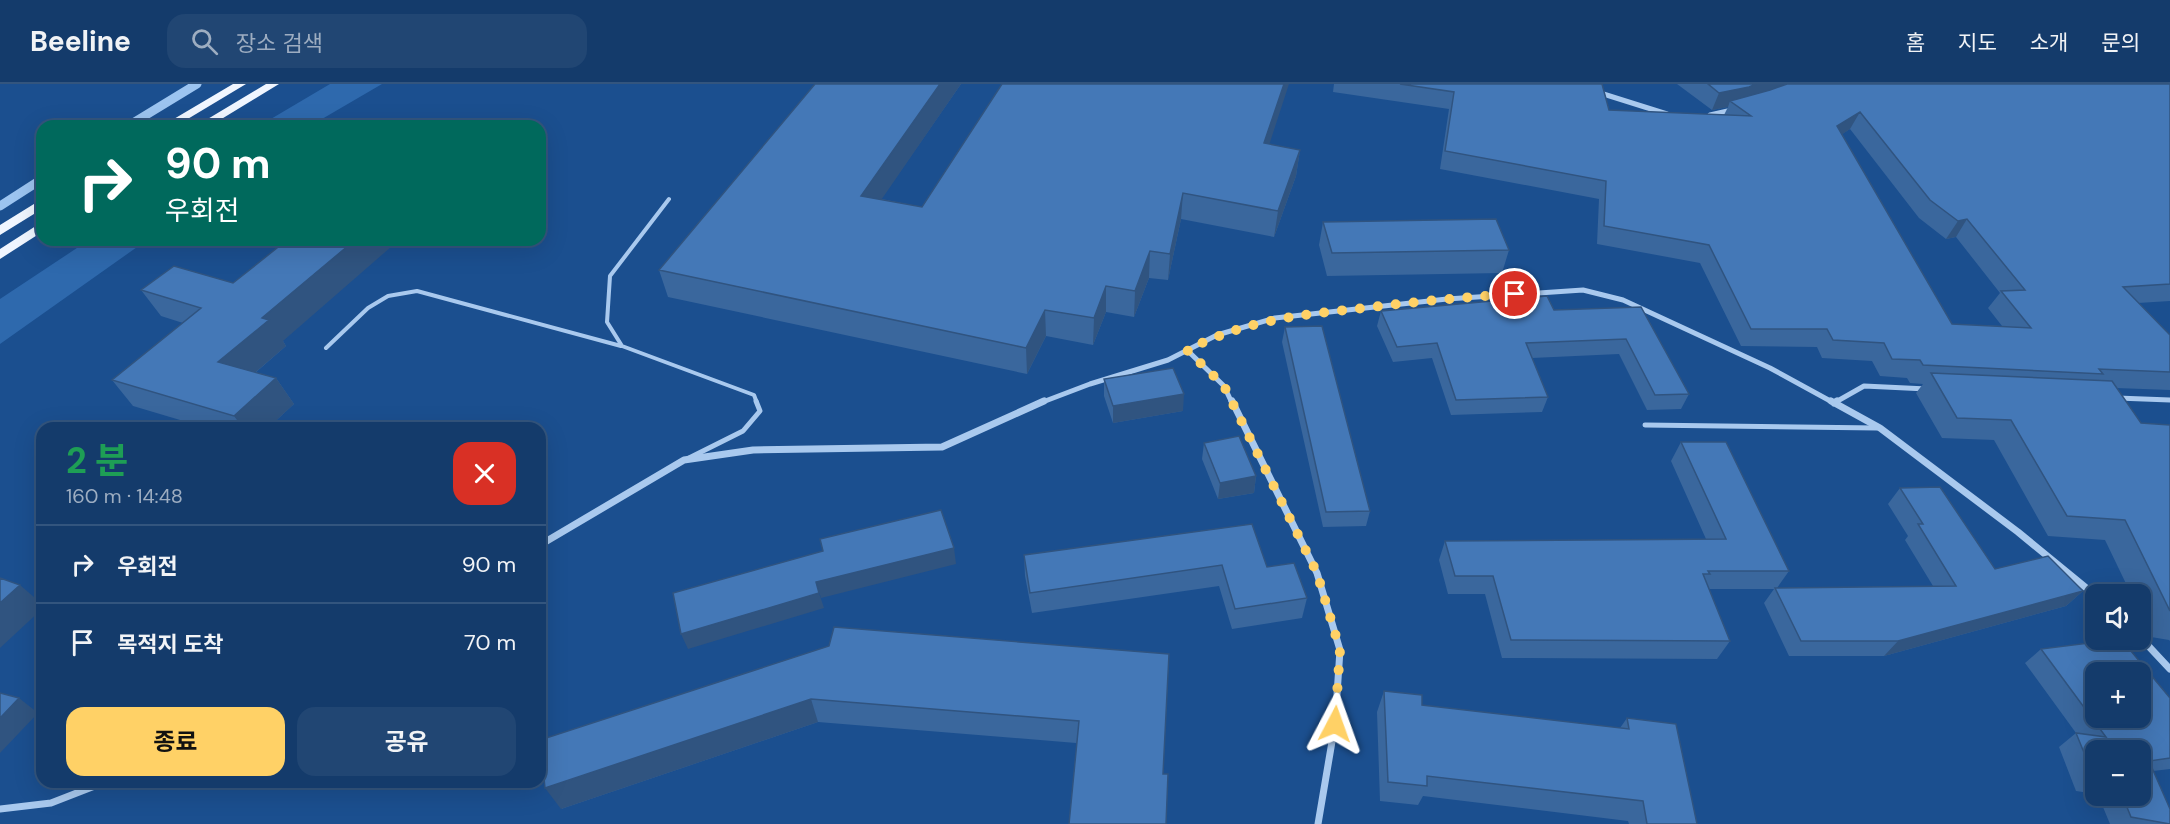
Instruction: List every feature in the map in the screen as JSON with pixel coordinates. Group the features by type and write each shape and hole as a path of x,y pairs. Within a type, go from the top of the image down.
{"main road":[{"path":"178,120 241,84"},
{"path":"212,120 274,84"},
{"path":"0,231 36,207"},
{"path":"0,255 36,230"}],"street":[{"path":"1590,91 1671,115"},
{"path":"1704,116 1735,109"},
{"path":"546,541 684,460 753,450 942,447 1036,404 1090,384 1168,360 1217,335 1275,318 1448,299 1583,290 1623,300 1770,368 1880,428 2026,538 2085,587"},
{"path":"1187,350 1224,386 1317,573 1340,650 1335,724 1318,824"},
{"path":"1834,403 1864,386 1934,389"},
{"path":"2111,398 2170,400"},
{"path":"2151,649 2170,669"},
{"path":"0,809 51,802 89,788"}],"lane":[{"path":"622,346 607,322 610,276 669,199"},
{"path":"326,348 368,308 388,296 417,291 622,346 754,395 760,411 743,431 684,460"},
{"path":"1645,425 1880,428"}],"shaded area":[{"path":"330,84 382,84 320,120 269,120"},
{"path":"80,246 139,246 0,344 0,299"}],"building":[{"path":"815,84 940,84 861,196 922,207 1002,84 1284,84 1264,143 1300,150 1278,211 1183,193 1170,254 1150,251 1135,291 1106,286 1094,318 1045,310 1026,348 659,270"},
{"path":"1400,84 1602,84 1609,110 1751,116 1730,101 1787,84 2170,84 2170,284 2123,287 2170,335 2170,372 2099,369 2103,374 1923,365 1920,360 1892,359 1884,343 1833,340 1827,329 1751,329 1709,245 1604,226 1606,181 1445,151 1454,92","holes":["1860,112 1930,200 1958,221 1967,219 2025,290 2001,291 2031,328 1952,324 1837,126"]},
{"path":"1708,84 1756,84 1719,93"},
{"path":"1496,219 1509,250 1332,253 1323,222"},
{"path":"279,246 348,246 262,318 269,320 218,362 276,378 234,416 112,380 201,308 141,290 174,266 233,283"},
{"path":"1547,296 1554,310 1641,307 1689,394 1655,395 1626,339 1526,343 1548,397 1456,400 1437,343 1397,347 1381,311"},
{"path":"1322,326 1370,511 1326,512 1285,327"},
{"path":"1173,368 1184,394 1113,406 1104,379"},
{"path":"1931,373 2112,381 2141,423 2170,425 2170,611 2125,520 2067,516 2011,420 1957,418"},
{"path":"1239,436 1256,476 1220,483 1204,443"},
{"path":"1681,442 1726,442 1789,571 1708,571 1710,574 1703,574 1730,641 1511,640 1493,576 1455,576 1445,541 1726,539"},
{"path":"1940,487 1995,569 2048,556 2083,591 1898,641 1801,641 1775,588 1956,586 1918,524 1923,524 1900,488"},
{"path":"941,510 954,548 816,582 819,593 681,634 673,593 823,551 820,539"},
{"path":"1252,524 1267,567 1294,563 1307,598 1235,609 1222,565 1030,593 1024,555"},
{"path":"0,578 20,585 0,603"},
{"path":"834,627 1169,654 1163,774 1168,774 1166,824 1069,824 1079,721 811,699 546,788 546,738 829,646"},
{"path":"2085,644 2085,650 2130,650 2140,662 2085,662 2085,709 2041,649"},
{"path":"2151,675 2170,698 2170,758 2151,761 2151,740 2085,740 2085,755 2076,733 2106,737 2099,728 2151,728"},
{"path":"1384,691 1422,695 1422,705 1629,729 1627,718 1676,724 1697,824 1647,824 1643,801 1427,776 1427,786 1388,782"},
{"path":"0,693 19,698 0,718"},
{"path":"2151,766 2170,809 2170,824 2131,817 2126,806 2151,806"}],"waterway":[{"path":"138,120 197,84"},
{"path":"0,206 36,183"}],"route":[{"path":"1335,724 1340,650 1317,573 1224,386 1187,350 1217,335 1275,318 1515,294"}]}
